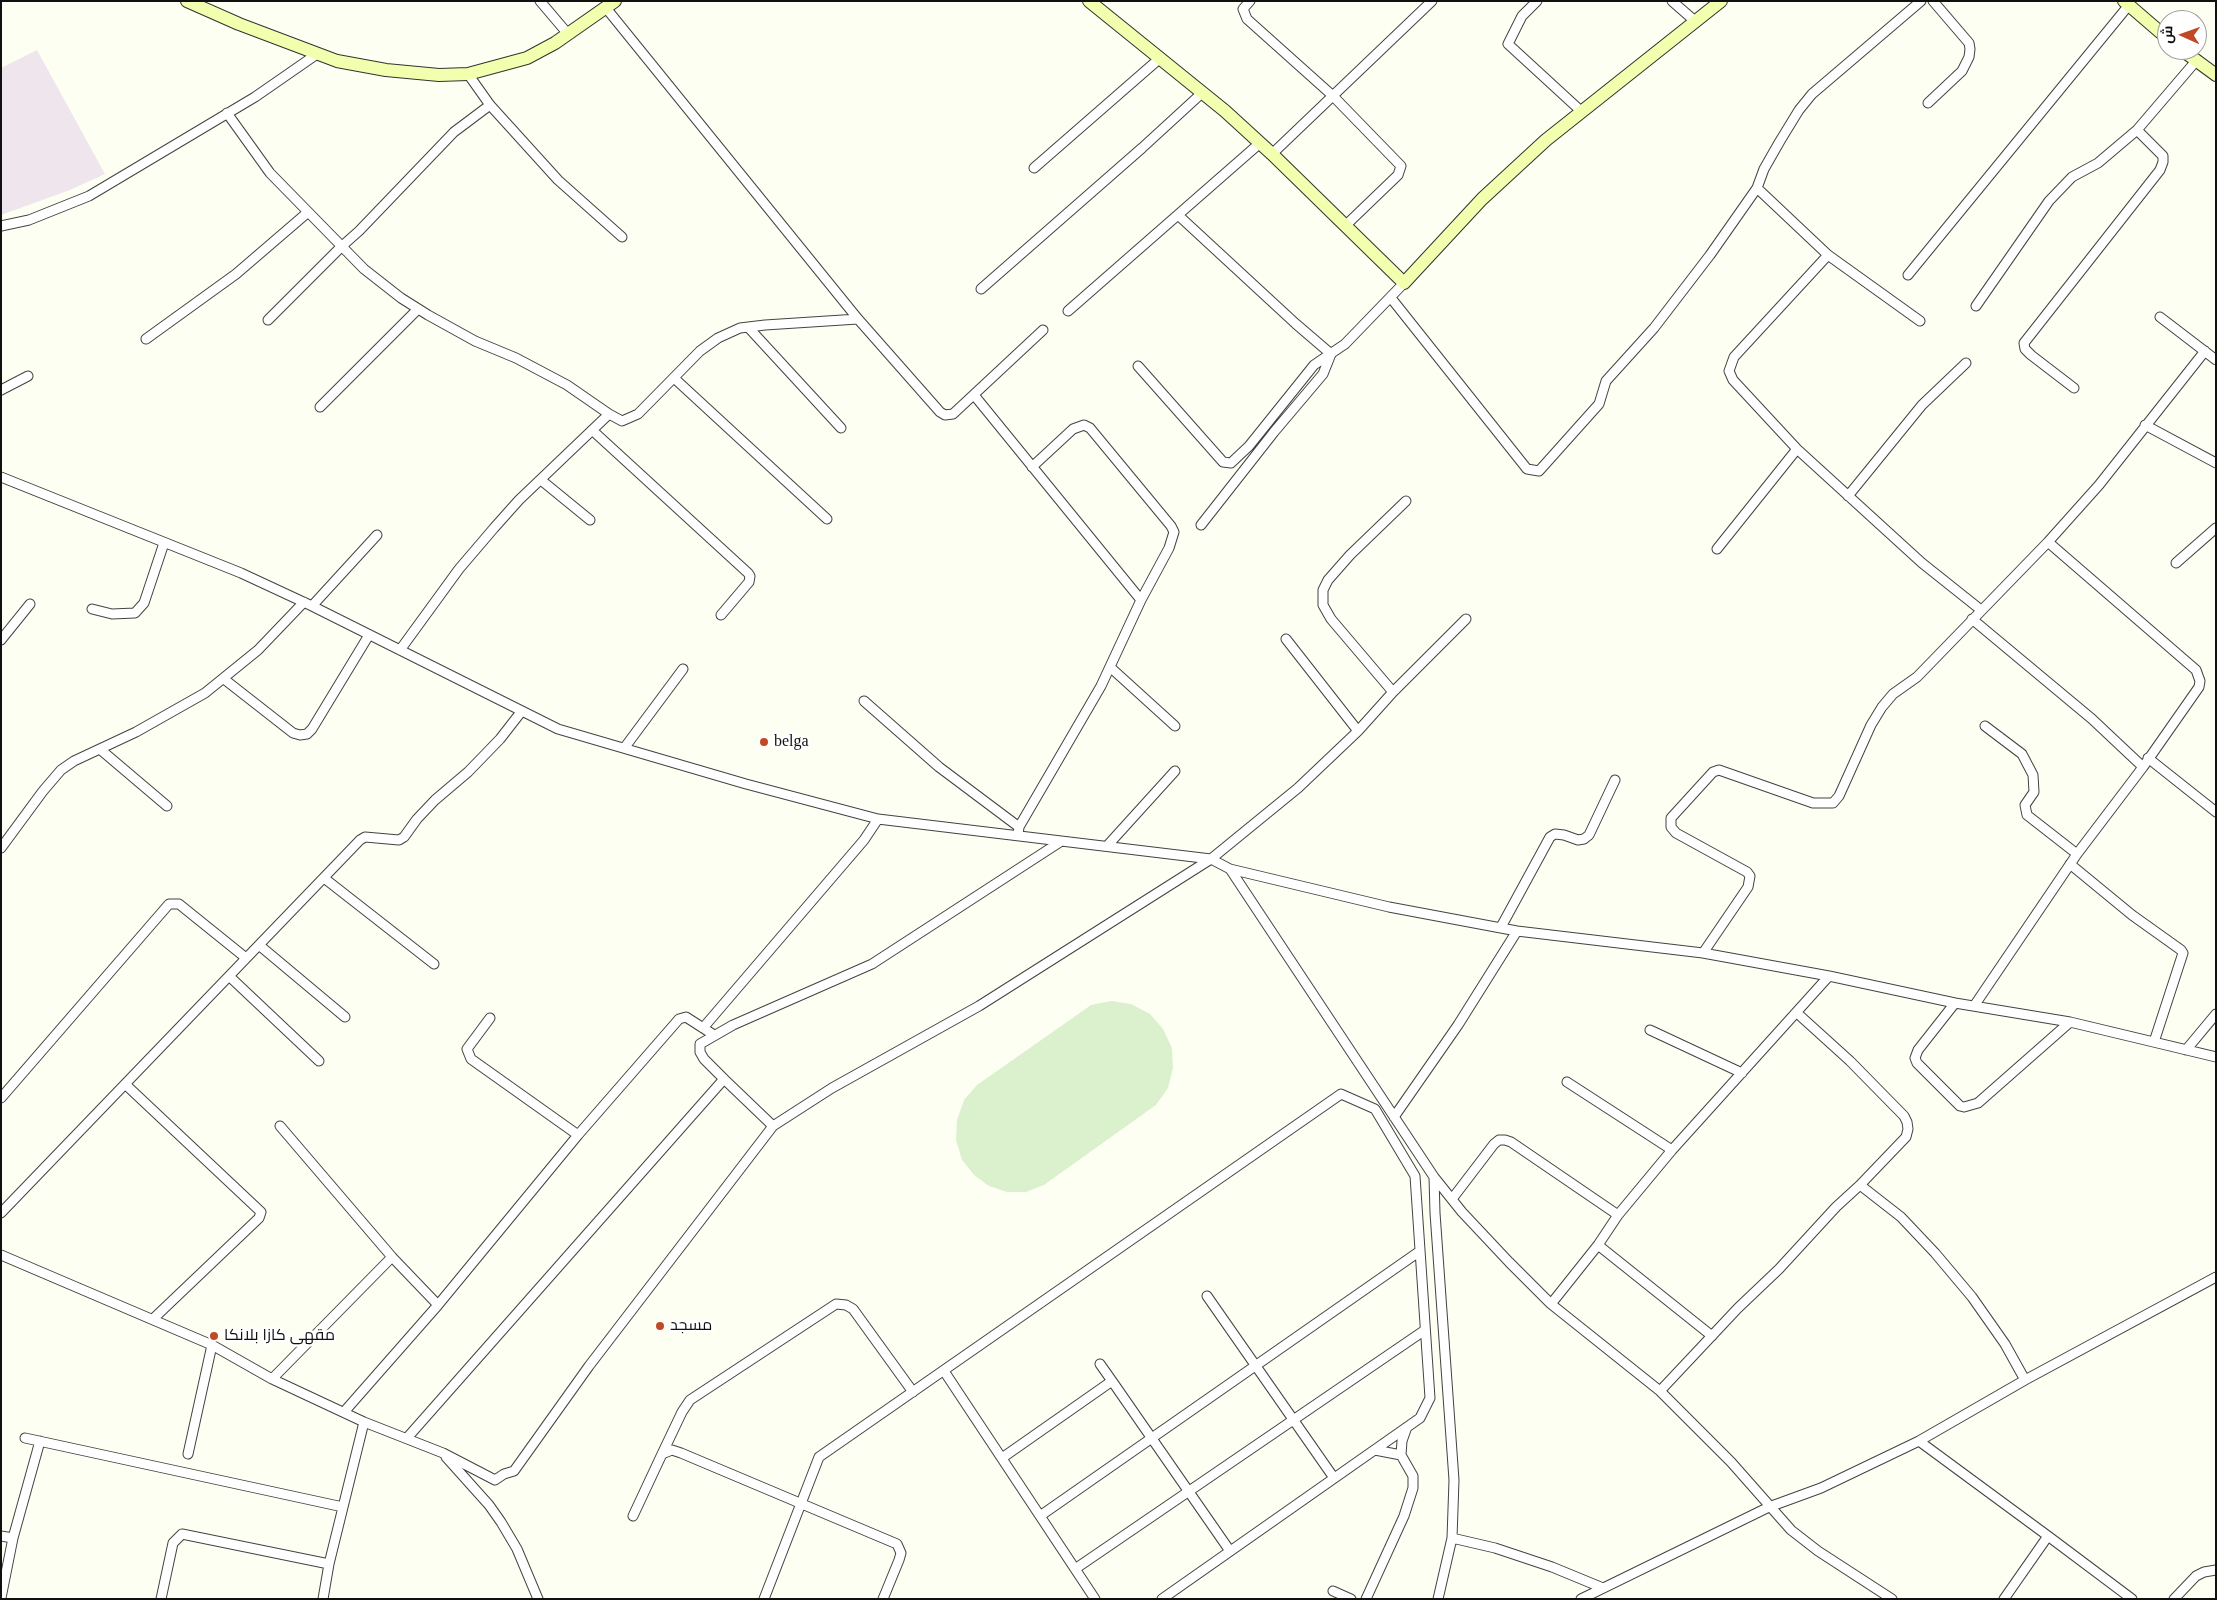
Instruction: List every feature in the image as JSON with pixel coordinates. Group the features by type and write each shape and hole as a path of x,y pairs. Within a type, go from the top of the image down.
{"street":[{"path":"187,1 239,24 337,61 386,70 439,75 468,74 527,58 542,51 610,5 858,319 940,412 945,415 953,414 1044,330"},
{"path":"540,1 568,34"},
{"path":"1089,1 1260,143 1404,283"},
{"path":"1250,1 1242,11 1247,19 1333,96 1399,162 1402,170 1345,226"},
{"path":"1272,154 1432,1"},
{"path":"1537,1 1522,16 1508,44 1582,112"},
{"path":"1672,1 1696,22"},
{"path":"1138,366 1223,462 1231,463 1249,446 1314,365 1345,344 1391,298 1482,199 1546,140 1722,1"},
{"path":"1391,298 1527,469 1539,471 1599,404 1606,381 1654,328 1710,255 1757,188 1764,169 1780,141 1799,110 1812,94 1921,1"},
{"path":"1928,103 1962,71 1969,57 1970,49 1969,43 1932,1"},
{"path":"1908,275 2127,3 2157,29"},
{"path":"1,226 29,220 89,196 269,88 317,54"},
{"path":"1034,168 1159,59"},
{"path":"1976,306 2055,195 2072,177 2098,163 2137,130 2196,61 2216,75"},
{"path":"468,74 490,105 558,180 622,237"},
{"path":"981,289 1202,93"},
{"path":"268,320 359,231 454,132 490,105"},
{"path":"227,114 270,173 364,270 418,309 475,340 567,384 622,421 638,414 700,351 718,338 740,328 858,319"},
{"path":"2074,388 2031,355 2025,348 2024,343 2160,170 2163,156 2137,130"},
{"path":"1068,311 1260,143"},
{"path":"1757,188 1828,254 1920,322"},
{"path":"146,340 236,274 307,213"},
{"path":"1178,216 1331,354"},
{"path":"1828,254 1734,357 1729,371 1733,380 1797,449 1922,563 1981,610"},
{"path":"320,407 418,309"},
{"path":"2160,317 2216,360"},
{"path":"748,327 841,428"},
{"path":"1703,953 1748,887 1750,876 1747,872 1676,832 1671,827 1671,818 1713,772 1719,770 1813,803 1833,803 1839,796 1871,726 1882,707 1893,694 1918,677 2048,542 2099,485 2204,351"},
{"path":"1201,525 1274,432 1323,374 1331,354"},
{"path":"1848,496 1922,405 1966,363"},
{"path":"1,390 28,376"},
{"path":"674,378 827,519"},
{"path":"974,395 1142,600"},
{"path":"400,650 459,569 519,500 609,414"},
{"path":"1019,831 1101,686 1174,537 1172,526 1090,428 1084,425 1074,429 1032,466"},
{"path":"2145,425 2216,463"},
{"path":"592,430 748,573 750,576 749,582 721,615"},
{"path":"1717,549 1797,449"},
{"path":"1,477 240,573 308,604 558,729 625,747 746,784 878,819 1019,831 1060,842 1211,859 1230,868 1389,907 1518,930 1703,953 1829,976 1956,1003 2070,1022 2216,1056"},
{"path":"540,480 590,520"},
{"path":"1393,692 1331,619 1323,605 1323,590 1328,580 1350,555 1406,501"},
{"path":"2176,563 2216,528"},
{"path":"1,848 4,838 61,770 74,761 101,750 185,706 224,679 308,604 376,535"},
{"path":"1974,1006 2077,854 2143,767 2199,687 2200,676 2196,670 2048,542"},
{"path":"92,609 112,614 135,613 144,603 164,543"},
{"path":"1,640 30,604"},
{"path":"1,1255 212,1345 272,1378 364,1422 443,1453 495,1480 504,1474 514,1471 589,1366 773,1126 832,1088 979,1006 1211,859 1298,788 1358,731 1393,692 1466,619"},
{"path":"1972,619 2092,720 2143,767"},
{"path":"224,679 293,733 307,734 312,729 369,634"},
{"path":"1286,639 1358,731"},
{"path":"1110,667 1175,726"},
{"path":"625,747 683,669"},
{"path":"864,701 939,767 1019,831"},
{"path":"1,1213 364,837 400,840 404,837 417,819 435,800 468,772 500,739 521,712"},
{"path":"1985,726 2022,754 2033,775 2034,792 2024,805 2027,815 2077,854"},
{"path":"101,750 167,806"},
{"path":"2148,758 2216,812"},
{"path":"1107,846 1175,770"},
{"path":"1501,927 1550,837 1555,834 1578,840 1584,839 1589,835 1615,780"},
{"path":"703,1028 864,840 878,819"},
{"path":"773,1126 724,1079 700,1052 700,1044 733,1025 872,964 1060,842"},
{"path":"2070,864 2132,915 2183,953 2154,1042"},
{"path":"1230,868 1434,1177 1509,1262 1551,1304 1660,1391 1731,1462 1791,1530 1818,1551 1892,1599"},
{"path":"324,878 434,964"},
{"path":"1,1098 169,904 179,904 246,958"},
{"path":"1394,1117 1458,1025 1518,930"},
{"path":"259,945 345,1017"},
{"path":"229,976 319,1061"},
{"path":"1551,1304 1598,1245 1618,1215 1672,1150 1829,976"},
{"path":"1956,1003 1918,1050 1915,1058 1917,1063 1960,1106 1970,1106 1978,1103 2070,1022"},
{"path":"1660,1391 1738,1308 1779,1270 1836,1207 1906,1138 1908,1129 1904,1116 1850,1061 1797,1013"},
{"path":"2186,1050 2216,1014"},
{"path":"344,1412 438,1305 578,1136 679,1019 686,1017 714,1035"},
{"path":"490,1018 467,1049 471,1059 578,1136"},
{"path":"1650,1030 1742,1073"},
{"path":"407,1438 724,1079"},
{"path":"1567,1082 1672,1150"},
{"path":"125,1084 261,1212 259,1218 153,1319"},
{"path":"764,1599 819,1457 1341,1094 1374,1109 1415,1176 1430,1398 1420,1418 1162,1599"},
{"path":"280,1126 392,1257 438,1305"},
{"path":"1452,1199 1494,1144 1499,1140 1505,1140 1511,1142 1618,1215"},
{"path":"1434,1177 1454,1480 1452,1538 1438,1599"},
{"path":"1860,1185 1901,1217 1935,1252 1972,1297 2005,1344 2026,1380"},
{"path":"1598,1245 1712,1336"},
{"path":"1040,1516 1420,1251"},
{"path":"272,1378 392,1257"},
{"path":"1580,1599 1769,1507 1821,1488 1919,1441 2026,1380 2216,1277"},
{"path":"1207,1296 1334,1478"},
{"path":"633,1516 656,1464 690,1400 836,1304 846,1305 853,1309 913,1392"},
{"path":"1075,1569 1426,1330"},
{"path":"188,1454 212,1345"},
{"path":"1100,1364 1230,1551"},
{"path":"944,1371 1095,1599"},
{"path":"1002,1458 1112,1382"},
{"path":"323,1599 329,1564 364,1422"},
{"path":"1366,1599 1404,1516 1413,1488 1413,1476 1401,1455 1402,1441 1407,1427"},
{"path":"25,1438 343,1507"},
{"path":"1,1598 13,1538 40,1441"},
{"path":"1919,1441 2132,1599"},
{"path":"662,1454 672,1450 681,1453 896,1544 901,1552 883,1599"},
{"path":"1375,1450 1401,1455"},
{"path":"443,1453 489,1505 501,1522 517,1549 538,1599"},
{"path":"160,1599 173,1543 182,1534 329,1564"},
{"path":"1,1536 13,1538"},
{"path":"2004,1599 2048,1536"},
{"path":"1452,1538 1505,1551 1552,1567 1603,1588"},
{"path":"2174,1599 2196,1576 2204,1572 2216,1570"},
{"path":"1333,1592 1350,1599"}],"shaded area":[{"path":"37,50 105,174 70,190 1,215 1,68"}],"green space":[{"path":"1111,1001 1131,1004 1150,1014 1163,1029 1172,1048 1173,1068 1168,1088 1156,1105 1044,1185 1026,1192 1007,1192 989,1186 974,1175 962,1160 956,1140 957,1120 964,1100 977,1085 1091,1005"}],"place":[{"name":"belga","path":"764,742"},
{"name":"مسجد","path":"660,1326"},
{"name":"مقهى كازا بلانكا","path":"214,1336"}]}
